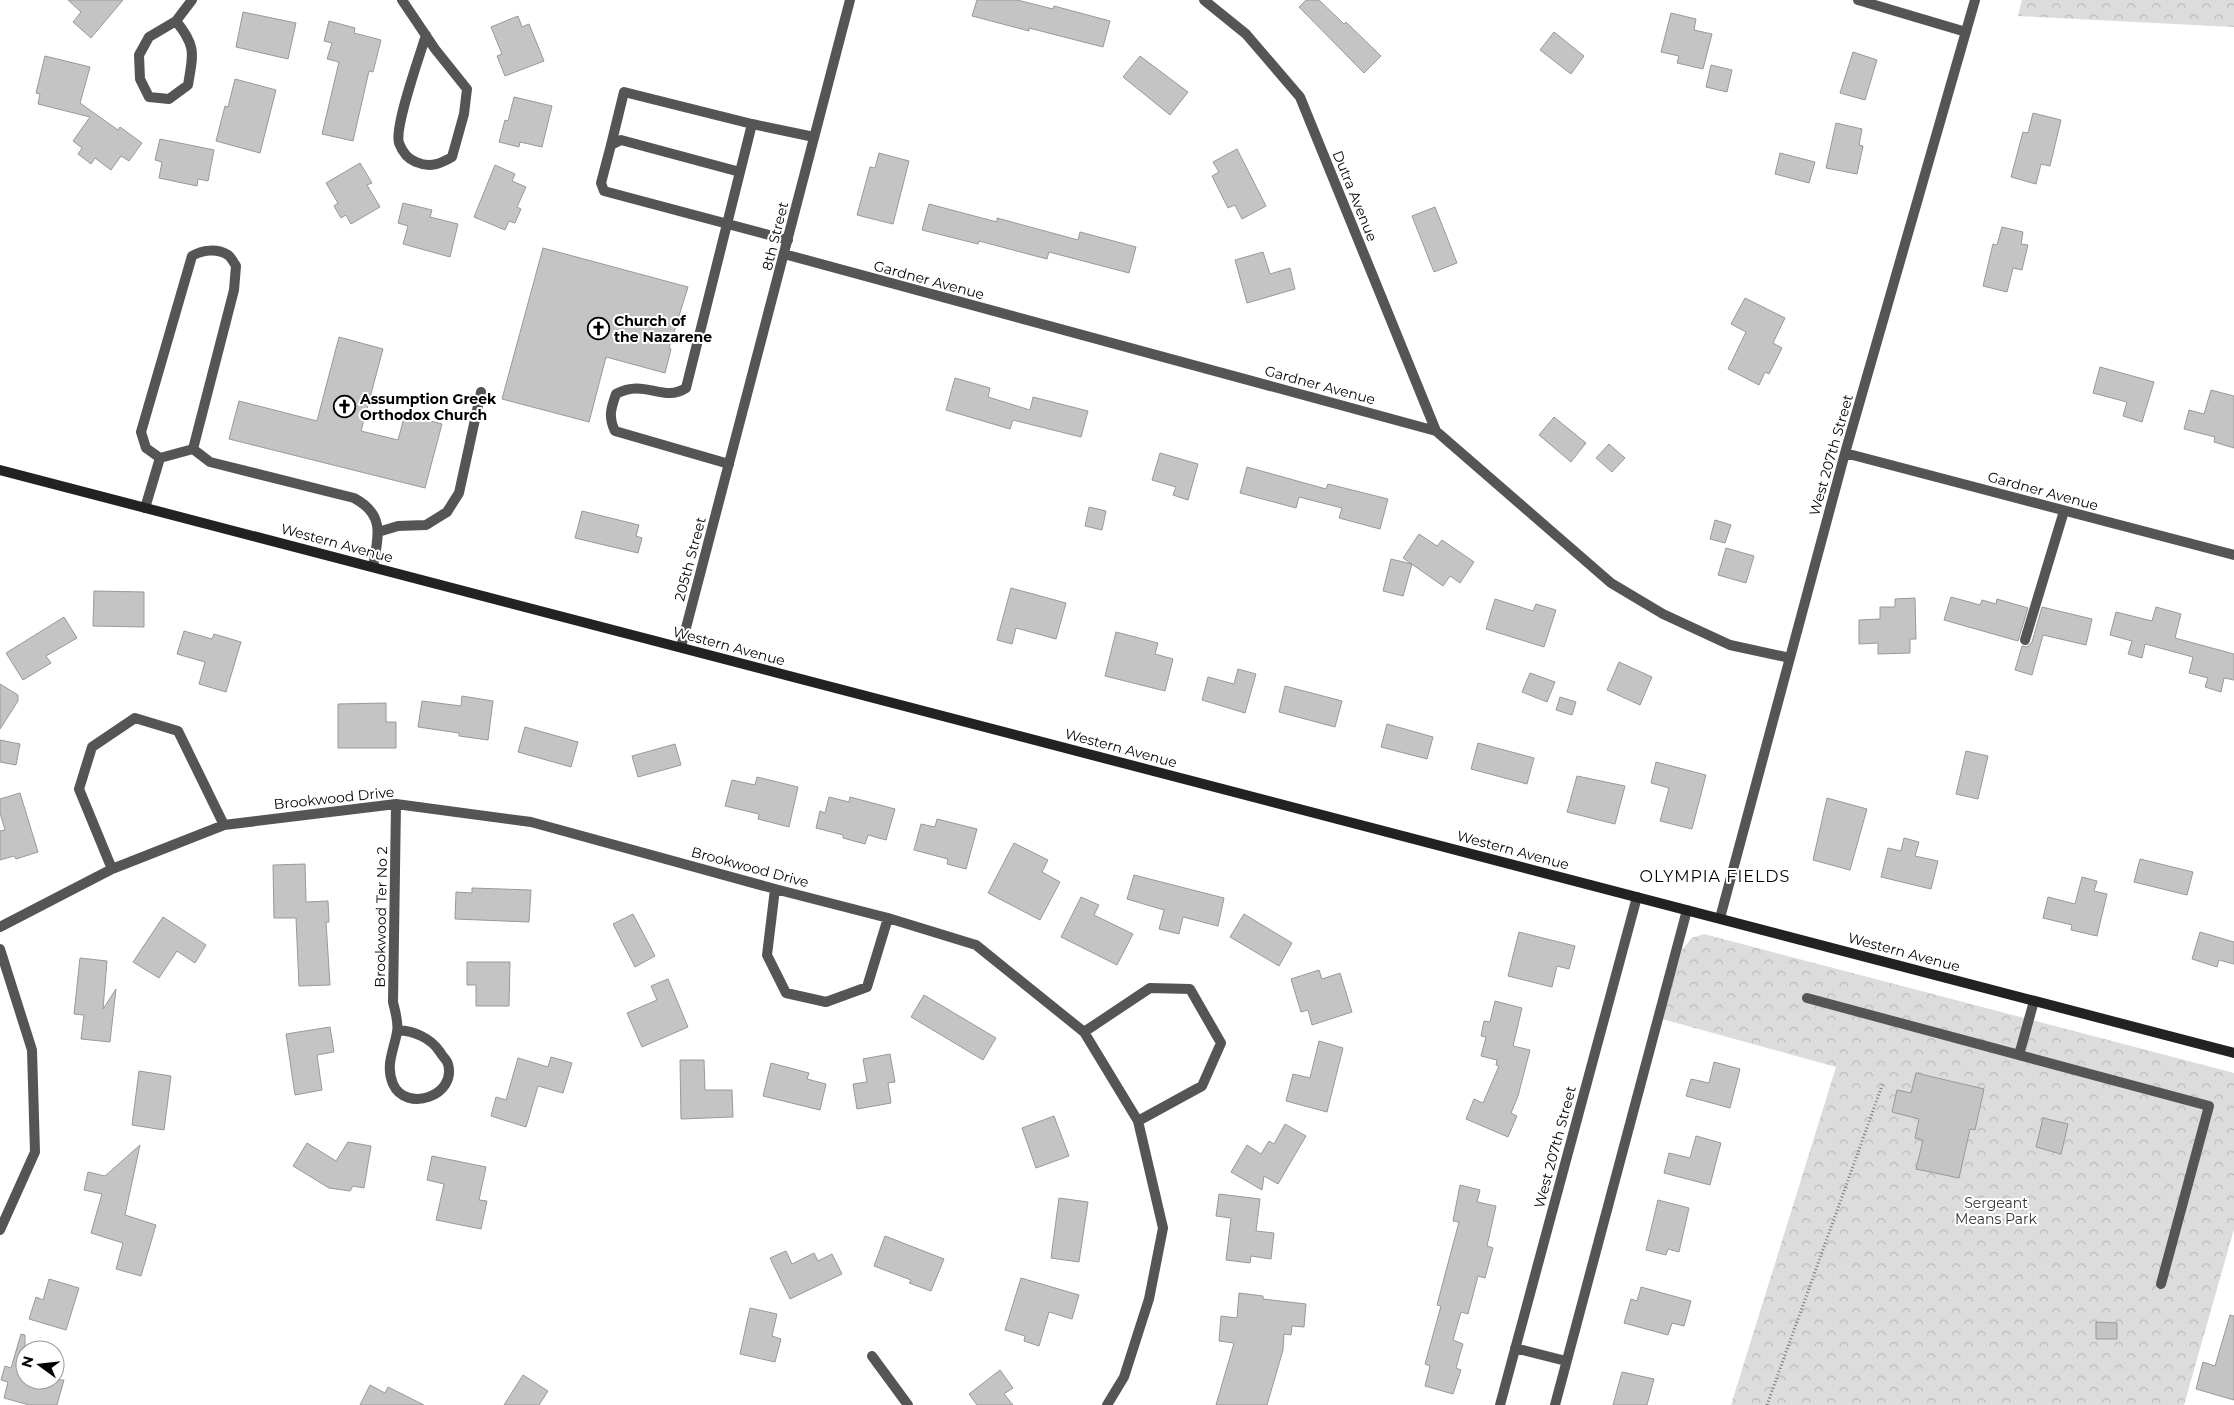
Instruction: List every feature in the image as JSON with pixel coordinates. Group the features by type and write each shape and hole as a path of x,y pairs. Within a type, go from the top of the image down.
{"main road":[{"name":"Western Avenue","path":"0,470 2234,1053"}],"street":[{"path":"176,21 187,34 194,52 188,85 169,99 149,97 140,79 139,55 149,37 176,21 192,0"},
{"path":"402,0 467,89 464,114 452,157 438,165 418,163 408,158 398,142 402,116 426,35"},
{"name":"8th Street","path":"725,478 850,0"},
{"name":"Dutra Avenue","path":"1204,0 1246,34 1300,97 1436,431"},
{"path":"1858,0 1966,32"},
{"name":"West 207th Street","path":"1720,918 1845,453 1975,0"},
{"path":"788,240 604,191 601,183 624,92 752,124 814,137"},
{"path":"729,464 615,431 610,422 610,410 616,394 627,388 644,388 665,393 679,392 686,388 752,124"},
{"path":"611,145 620,140 740,172"},
{"path":"160,458 146,448 141,432 192,256 200,251 208,250 228,255 236,266 234,290 192,449"},
{"name":"Gardner Avenue","path":"784,254 1436,431 1611,583 1663,614 1730,645 1790,658"},
{"path":"378,532 398,526 426,524 448,512 458,493 481,392"},
{"path":"192,449 210,462 354,498 366,504 375,515 378,532 373,567"},
{"path":"160,458 192,449"},
{"name":"Gardner Avenue","path":"1845,453 2234,555"},
{"path":"145,508 160,458"},
{"name":"205th Street","path":"681,648 725,478"},
{"path":"2025,640 2064,511"},
{"path":"112,868 79,789 92,747 135,718 178,731 224,825"},
{"name":"Brookwood Drive","path":"0,927 112,868 224,825 396,804 531,822 888,918 976,945 1084,1032 1138,1120 1163,1228 1149,1299 1124,1377 1107,1405"},
{"name":"Brookwood Ter No 2","path":"396,804 393,1002 398,1030 389,1059 393,1083 398,1092 409,1098 418,1099 438,1093 446,1082 448,1064 435,1044 408,1031 398,1030"},
{"path":"775,889 766,955 786,993 826,1002 867,987 888,918"},
{"name":"West 207th Street","path":"1500,1405 1637,897"},
{"path":"1554,1405 1687,910"},
{"path":"0,949 32,1050 35,1152 0,1230"},
{"path":"1084,1032 1150,988 1190,989 1221,1043 1202,1086 1138,1120"},
{"path":"1806,998 2209,1106 2161,1284"},
{"path":"2019,1055 2034,1001"},
{"path":"1516,1348 1566,1361"},
{"path":"872,1356 908,1405"}],"path":[{"path":"1767,1405 1883,1084"}],"green space":[{"path":"2022,0 2234,0 2234,27 2018,16"},
{"name":"Sergeant Means Park","path":"1704,934 2234,1073 2234,1229 2184,1405 1731,1405 1836,1067 1662,1019 1682,950 1692,938"}],"building":[{"path":"68,0 123,0 91,38 73,22 81,12"},
{"path":"977,0 1017,0 1053,9 1054,6 1110,21 1103,47 972,16"},
{"path":"1306,0 1319,0 1344,24 1346,22 1381,56 1364,73 1299,7"},
{"path":"243,12 296,23 288,59 236,47"},
{"path":"1671,13 1696,19 1694,30 1712,34 1703,69 1677,63 1679,56 1661,52"},
{"path":"518,16 522,27 529,24 544,61 505,76 497,56 502,54 491,27"},
{"path":"329,21 355,28 354,33 381,40 373,72 369,71 353,141 322,134 339,62 327,59 332,43 324,41"},
{"path":"1554,32 1584,56 1571,74 1540,50"},
{"path":"1853,52 1877,60 1865,100 1840,93"},
{"path":"45,56 90,67 80,103 118,130 120,127 142,143 129,161 121,156 111,170 95,158 91,164 78,154 82,148 73,141 90,117 38,104 40,94 36,93"},
{"path":"1140,56 1188,92 1170,115 1123,77"},
{"path":"1711,65 1732,70 1727,92 1706,87"},
{"path":"235,79 276,90 260,153 216,141 225,106 228,107"},
{"path":"514,97 552,106 542,147 520,142 519,147 499,142 505,120 508,121"},
{"path":"2033,113 2061,120 2050,166 2041,164 2036,184 2011,177 2023,132 2028,133"},
{"path":"1836,123 1862,129 1859,145 1863,146 1857,174 1826,168"},
{"path":"160,139 214,150 208,181 198,179 197,186 159,178 162,162 155,160"},
{"path":"1237,149 1266,206 1242,219 1235,205 1228,208 1212,176 1219,172 1213,162"},
{"path":"879,153 909,161 893,224 857,215 870,167 875,168"},
{"path":"1780,153 1815,162 1809,183 1775,174"},
{"path":"360,163 372,183 367,185 380,207 351,224 346,215 341,218 334,206 338,203 326,183"},
{"path":"495,165 515,174 512,181 526,187 517,207 521,209 515,223 509,221 505,230 474,217"},
{"path":"403,203 432,210 430,217 458,224 450,257 403,244 408,226 398,223"},
{"path":"929,204 997,222 997,218 1078,240 1080,232 1136,247 1129,273 1049,252 1047,259 979,241 978,244 922,230"},
{"path":"1435,207 1457,263 1434,272 1412,216"},
{"path":"2002,227 2023,232 2021,244 2028,245 2022,270 2013,268 2007,292 1983,286 1993,244 1997,245"},
{"name":"Church of the Nazarene","path":"543,248 688,287 669,348 671,349 665,373 606,357 589,422 502,399"},
{"path":"1263,252 1270,274 1290,268 1295,289 1247,303 1235,260"},
{"path":"1745,298 1785,318 1773,343 1782,348 1769,374 1765,372 1759,385 1728,369 1746,332 1731,324"},
{"name":"Assumption Greek Orthodox Church","path":"339,337 383,349 361,431 398,440 405,414 442,424 425,488 229,439 239,401 317,421"},
{"path":"2100,367 2154,382 2142,422 2123,416 2127,402 2093,393"},
{"path":"955,378 990,388 988,397 1030,410 1033,397 1088,411 1081,437 1013,420 1010,429 946,410"},
{"path":"2211,390 2234,396 2234,448 2214,442 2215,437 2184,429 2189,410 2204,414"},
{"path":"1554,417 1586,443 1571,462 1539,435"},
{"path":"1609,444 1625,458 1612,472 1596,458"},
{"path":"1160,453 1198,464 1188,500 1173,495 1176,487 1152,480"},
{"path":"1247,467 1326,489 1328,484 1388,499 1380,529 1339,518 1342,508 1299,497 1296,508 1240,493"},
{"path":"1089,507 1106,511 1102,530 1085,526"},
{"path":"582,511 639,525 636,536 642,538 638,553 575,538"},
{"path":"1715,520 1731,525 1725,543 1710,539"},
{"path":"1419,534 1437,546 1442,540 1474,562 1460,583 1450,576 1443,586 1403,558"},
{"path":"1726,548 1754,556 1746,583 1718,575"},
{"path":"1391,559 1412,564 1403,596 1383,591"},
{"path":"1011,588 1066,603 1056,639 1016,628 1012,644 997,640"},
{"path":"94,591 144,592 144,627 93,626"},
{"path":"1951,597 1980,605 1982,600 1996,604 1997,599 2028,608 2018,641 1944,620"},
{"path":"1915,598 1916,639 1910,639 1910,653 1878,654 1878,643 1859,644 1859,620 1880,619 1880,607 1895,607 1895,599"},
{"path":"1495,599 1533,611 1536,604 1556,610 1544,647 1486,629"},
{"path":"2042,607 2092,619 2086,645 2043,635 2032,675 2015,670 2022,646 2027,647 2032,642"},
{"path":"2156,607 2181,614 2175,638 2234,654 2234,680 2224,678 2221,692 2205,687 2208,678 2189,673 2193,657 2145,644 2142,658 2128,654 2132,641 2110,635 2116,612 2152,621"},
{"path":"64,617 77,638 46,656 51,663 23,680 6,653"},
{"path":"184,631 212,639 214,634 241,642 226,692 199,684 205,662 177,654"},
{"path":"1116,632 1158,643 1155,654 1173,659 1165,691 1105,676"},
{"path":"1619,662 1652,677 1640,705 1607,690"},
{"path":"1238,669 1256,674 1245,713 1202,700 1208,677 1234,684"},
{"path":"1530,673 1555,682 1547,702 1522,692"},
{"path":"0,684 18,695 18,701 0,729"},
{"path":"1285,686 1342,701 1335,727 1279,712"},
{"path":"462,696 493,701 488,740 459,736 459,733 418,727 422,701 461,706"},
{"path":"1560,697 1576,702 1572,715 1556,710"},
{"path":"386,703 386,722 396,722 396,748 338,748 338,704"},
{"path":"1387,724 1433,737 1427,759 1381,747"},
{"path":"525,727 578,742 571,767 518,752"},
{"path":"0,740 20,744 16,765 0,762"},
{"path":"1478,743 1534,758 1527,784 1471,769"},
{"path":"675,744 681,765 638,777 632,756"},
{"path":"1966,751 1988,756 1978,799 1956,794"},
{"path":"1656,762 1706,775 1692,829 1660,821 1669,788 1651,783"},
{"path":"1577,776 1625,786 1615,824 1567,812"},
{"path":"757,777 798,787 789,827 758,819 759,814 725,806 732,780 755,785"},
{"path":"20,793 38,852 16,859 14,856 0,860 0,831 5,830 0,813 0,799"},
{"path":"829,797 849,802 850,797 895,809 886,840 868,835 865,844 843,838 843,835 816,828 820,811 825,813"},
{"path":"1827,798 1867,809 1850,870 1813,860"},
{"path":"937,819 977,829 966,869 947,864 948,859 914,850 921,824 935,827"},
{"path":"1904,838 1919,842 1915,856 1938,861 1931,889 1881,877 1888,848 1901,851"},
{"path":"1014,843 1048,860 1042,872 1060,882 1040,920 988,893"},
{"path":"2140,859 2193,872 2187,895 2134,882"},
{"path":"305,864 306,902 328,901 329,922 326,922 330,985 299,986 296,918 274,918 273,865"},
{"path":"1134,875 1224,898 1218,926 1183,917 1179,934 1159,929 1164,910 1127,899"},
{"path":"2082,877 2097,881 2094,891 2107,894 2097,936 2071,930 2072,925 2043,918 2048,897 2075,904"},
{"path":"472,888 531,890 529,922 455,919 456,892 472,893"},
{"path":"1081,897 1099,905 1094,915 1133,934 1117,965 1061,937"},
{"path":"633,914 655,956 635,967 613,924"},
{"path":"1244,914 1292,943 1279,966 1230,937"},
{"path":"163,917 206,945 195,963 177,951 159,978 133,962"},
{"path":"1519,932 1575,946 1569,969 1557,966 1552,987 1508,976"},
{"path":"2200,932 2234,942 2234,964 2219,960 2217,967 2192,959"},
{"path":"80,958 107,961 103,1009 116,989 110,1042 81,1039 84,1015 74,1014"},
{"path":"467,962 510,962 509,1006 476,1006 476,985 467,985"},
{"path":"1319,970 1322,979 1340,973 1352,1012 1312,1025 1308,1010 1301,1012 1291,979"},
{"path":"668,979 688,1027 642,1047 627,1013 657,1000 651,986"},
{"path":"924,995 996,1038 983,1060 911,1017"},
{"path":"1495,1001 1522,1008 1513,1046 1530,1050 1518,1096 1511,1113 1517,1116 1508,1137 1466,1119 1474,1099 1483,1103 1499,1066 1496,1065 1497,1060 1481,1056 1486,1037 1481,1036 1484,1021 1490,1022"},
{"path":"330,1027 334,1052 317,1055 322,1090 295,1095 286,1034"},
{"path":"1319,1041 1343,1048 1327,1112 1286,1101 1293,1074 1310,1078"},
{"path":"890,1054 895,1082 888,1083 891,1103 857,1109 853,1084 867,1082 863,1059"},
{"path":"551,1057 572,1063 563,1093 538,1086 526,1127 491,1116 496,1097 506,1100 518,1058 548,1067"},
{"path":"680,1060 704,1060 705,1090 732,1090 733,1117 681,1119"},
{"path":"1714,1062 1740,1069 1730,1108 1686,1096 1691,1079 1709,1083"},
{"path":"771,1063 809,1073 807,1079 826,1084 820,1110 763,1096"},
{"path":"139,1071 171,1076 164,1130 132,1125"},
{"path":"1916,1073 1984,1089 1975,1130 1970,1129 1959,1178 1916,1169 1923,1140 1915,1138 1919,1119 1892,1112 1897,1090 1911,1093"},
{"path":"1054,1116 1069,1156 1036,1168 1022,1128"},
{"path":"2043,1118 2068,1124 2061,1154 2036,1147"},
{"path":"1285,1124 1306,1136 1278,1184 1264,1176 1262,1190 1231,1172 1247,1145 1261,1154 1269,1141 1274,1144"},
{"path":"1696,1136 1721,1143 1710,1185 1664,1173 1669,1153 1690,1158"},
{"path":"348,1142 371,1146 364,1188 353,1186 350,1191 329,1188 293,1166 307,1143 336,1161"},
{"path":"140,1145 125,1215 156,1225 141,1276 116,1269 123,1243 91,1233 102,1194 84,1190 88,1172 105,1176"},
{"path":"432,1156 486,1167 479,1200 487,1201 481,1229 436,1220 444,1184 427,1180"},
{"path":"1460,1185 1480,1190 1477,1202 1496,1206 1487,1246 1493,1248 1485,1278 1478,1276 1468,1314 1461,1312 1453,1340 1463,1344 1456,1368 1461,1370 1453,1394 1425,1386 1430,1366 1425,1364 1441,1306 1437,1305 1459,1222 1453,1221"},
{"path":"1219,1194 1260,1199 1256,1231 1274,1233 1271,1259 1251,1256 1250,1263 1226,1260 1231,1218 1216,1216"},
{"path":"1059,1198 1088,1202 1079,1262 1051,1258"},
{"path":"1658,1200 1689,1208 1679,1252 1668,1249 1666,1255 1646,1250"},
{"path":"885,1236 944,1259 931,1291 909,1283 911,1280 874,1266"},
{"path":"786,1251 792,1264 814,1253 818,1261 832,1254 842,1274 790,1299 770,1258"},
{"path":"1021,1278 1079,1295 1072,1319 1049,1312 1039,1346 1024,1341 1025,1336 1005,1330"},
{"path":"49,1279 79,1288 66,1330 29,1319 36,1297 43,1300"},
{"path":"1641,1287 1691,1301 1684,1326 1672,1323 1668,1335 1624,1323 1631,1299 1637,1301"},
{"path":"1239,1293 1263,1296 1263,1299 1306,1304 1304,1327 1292,1326 1291,1335 1284,1334 1283,1350 1267,1405 1216,1405 1234,1343 1219,1341 1221,1316 1237,1318"},
{"path":"750,1308 777,1314 772,1336 781,1339 775,1362 740,1354"},
{"path":"2230,1315 2234,1316 2234,1400 2196,1389 2203,1362 2215,1366"},
{"path":"2096,1322 2117,1323 2117,1339 2096,1339"},
{"path":"21,1334 25,1335 25,1340 19,1340"},
{"path":"15,1354 15,1390 61,1390 57,1405 29,1405 4,1398 8,1382 1,1380 5,1366 11,1368"},
{"path":"1000,1370 1013,1388 1004,1394 1013,1405 977,1405 969,1394"},
{"path":"1622,1372 1654,1379 1647,1405 1613,1405"},
{"path":"523,1375 548,1391 539,1405 504,1405"},
{"path":"370,1385 385,1393 388,1387 424,1405 360,1405"}],"place":[{"name":"Church of the Nazarene","path":"598,329"},
{"name":"Assumption Greek Orthodox Church","path":"344,407"}],"district":[{"name":"OLYMPIA FIELDS","path":"1715,876"}]}
